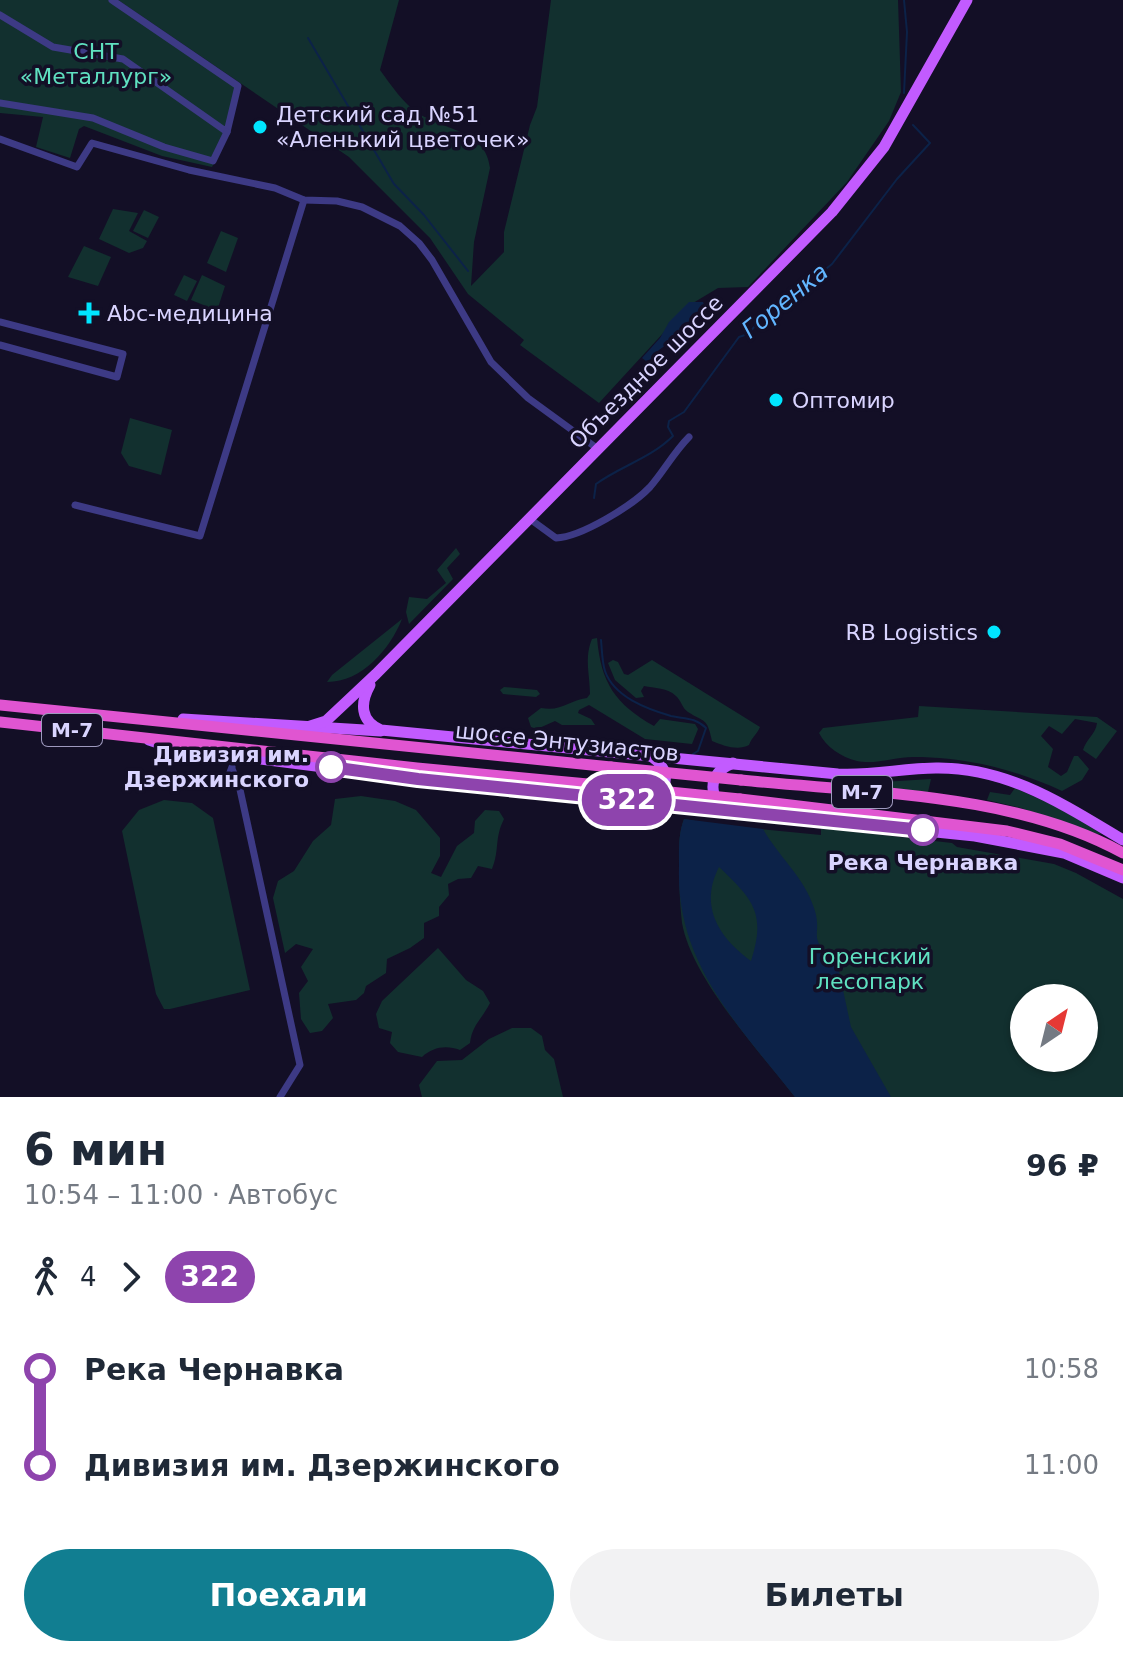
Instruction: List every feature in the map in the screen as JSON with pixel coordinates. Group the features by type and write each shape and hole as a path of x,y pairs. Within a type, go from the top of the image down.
{"highway":[{"name":"шоссе Энтузиастов","path":"0,705 889,795 1003,810 1073,830 1123,853"},
{"name":"шоссе Энтузиастов","path":"0,722 740,799 1007,831 1060,844 1123,870"}],"main road":[{"name":"Объездное шоссе","path":"304,728 326,721 376,674 832,212 884,147 967,0"},
{"path":"376,674 364,695 362,709 372,726 386,731"},
{"path":"144,718 452,736 856,775 935,768 977,771 1038,791 1123,840"},
{"path":"144,738 173,748 418,779 990,838 1064,853 1123,878"},
{"path":"647,802 660,794 666,780 662,765 649,755"},
{"path":"729,810 716,800 712,785 719,771 734,763"}],"street":[{"path":"0,103 93,118 164,147 213,161 227,132 238,86 112,0"},
{"path":"0,15 53,47 123,59 227,132"},
{"path":"0,139 77,167 92,143 189,170 275,188 304,200 337,201 362,207 400,226 432,260 491,362 528,398 598,449"},
{"path":"75,505 200,536 304,200"},
{"path":"0,322 123,354 117,377 0,345"},
{"path":"530,519 556,538 577,533 636,500 651,486 676,449 689,437"},
{"path":"226,783 232,769 233,755"},
{"path":"232,769 239,785 300,1065 280,1097"}],"green space":[{"name":"СНТ «Металлург»","path":"0,0 116,0 239,84 229,133 212,167 162,156 84,126 79,129 70,158 36,147 43,117 0,113"},
{"path":"118,0 399,0 380,70 413,109 473,139 487,155 490,168 474,242 471,286 504,252 504,232 537,107 551,0 898,0 901,92 889,121 847,182 748,287 718,288 688,306 599,403 520,345 524,340 468,294 430,238 349,157"},
{"path":"113,209 138,213 129,231 147,241 143,248 129,253 99,239"},
{"path":"144,210 159,217 148,238 133,231"},
{"path":"221,231 238,238 226,272 207,263"},
{"path":"84,246 111,257 98,286 68,277"},
{"path":"184,275 197,281 187,301 174,295"},
{"path":"202,275 225,286 217,311 207,319 202,317 206,306 191,300"},
{"path":"130,418 172,430 161,475 129,466 121,453"},
{"path":"456,548 460,554 447,568 453,579 409,624 406,612 409,597 427,599 446,583 437,570"},
{"path":"402,619 390,642 373,662 352,676 327,682 332,675"},
{"path":"597,638 602,668 612,691 620,700 654,726 660,719 695,724 698,729 692,744 645,739 589,705 578,713 591,719 595,725 562,725 555,721 537,729 531,727 528,718 541,708 560,707 587,698 590,694 588,653 592,639"},
{"path":"613,660 628,675 652,660 760,727 745,747 731,747 712,741 707,724 686,710 673,693 644,686 641,691 644,697 636,698 615,680 608,663"},
{"path":"504,687 537,690 540,694 536,697 503,694 500,690"},
{"path":"919,706 1097,717 1117,731 1096,759 1083,750 1097,723 1075,719 1062,734 1049,726 1041,736 1053,749 1048,767 1061,776 1067,772 1074,756 1078,756 1089,769 1082,780 1062,791 1026,776 971,762 913,757 857,761 835,751 819,733 823,728 918,717"},
{"path":"931,779 928,792 850,784"},
{"path":"1015,788 1057,807 1102,834 987,800 990,792 1010,795"},
{"path":"361,796 395,801 416,810 440,838 440,856 431,873 441,877 457,846 474,833 475,821 485,810 499,811 504,819 492,869 478,866 471,878 448,884 449,895 439,907 439,916 424,923 424,938 387,959 386,973 366,986 364,993 356,1000 328,1004 333,1018 322,1031 310,1033 301,1019 299,993 308,981 301,967 313,949 296,944 285,953 273,898 278,881 294,871 313,841 331,825 335,799"},
{"path":"164,800 192,803 213,818 250,990 170,1009 164,1009 156,994 122,831 139,810"},
{"name":"Горенский лесопарк","path":"684,819 821,835 821,828 952,843 957,847 1054,864 1123,899 1123,1097 795,1097 729,1014 688,945 682,923 680,837"},
{"path":"438,948 466,980 483,991 490,1003 475,1027 470,1043 460,1050 440,1048 422,1057 398,1052 390,1043 392,1032 379,1028 376,1014 382,1001"},
{"path":"512,1028 531,1028 542,1036 545,1050 554,1059 563,1097 422,1097 419,1085 437,1061 462,1060 489,1039"}],"water":[{"path":"689,302 703,302 705,307 654,358 646,361 642,358 660,338 669,322"},
{"path":"684,819 763,829 810,897 817,918 818,941 837,962 851,1027 891,1097 795,1097 733,1019 700,964 688,934 681,902 679,868","holes":["719,867 741,889 754,909 757,931 751,961 729,942 715,920 711,895"]}],"waterway":[{"name":"Горенка","path":"904,0 907,32 904,93"},
{"path":"308,38 394,184 424,215 468,271"},
{"name":"Горенка","path":"594,498 596,484 673,436 668,427 669,421 684,412 739,337 748,334 765,315 796,293 812,276 832,264 897,179 930,143 913,125"},
{"name":"Горенка","path":"601,640 605,671 609,680 624,695 652,710 694,720 706,728 698,751 693,754"}],"bus line":[{"name":"322","path":"331,767 418,779 923,830"}],"place":[{"name":"Детский сад №51 «Аленький цветочек»","path":"260,127"},
{"name":"Abc-медицина","path":"89,313"},
{"name":"Оптомир","path":"776,400"},
{"name":"RB Logistics","path":"994,632"},
{"name":"Дивизия им. Дзержинского","path":"331,767"},
{"name":"Река Чернавка","path":"923,830"}]}
